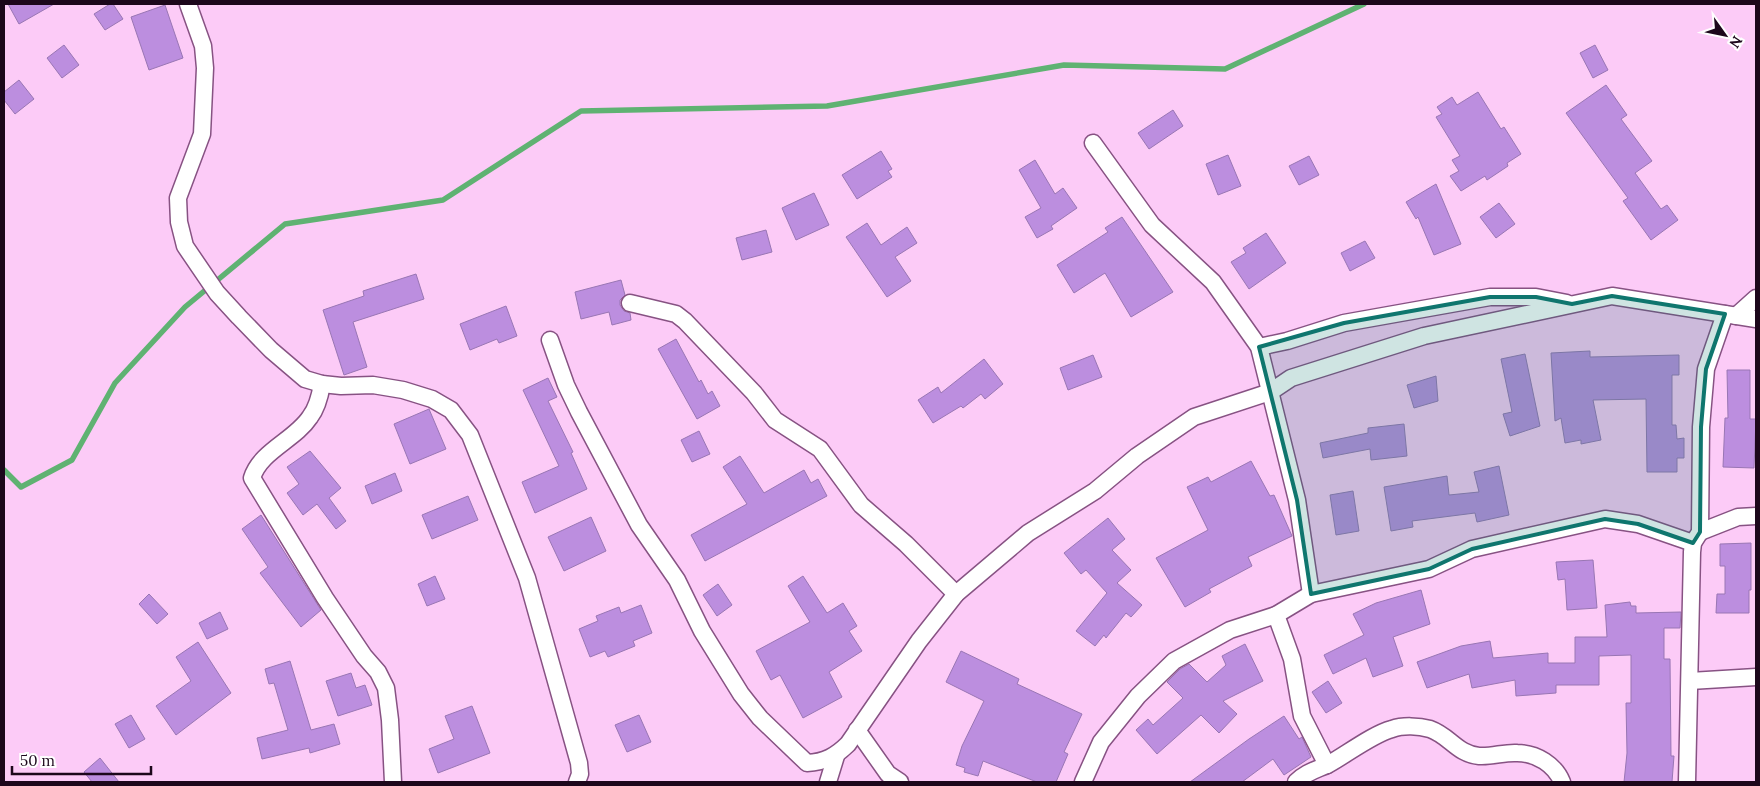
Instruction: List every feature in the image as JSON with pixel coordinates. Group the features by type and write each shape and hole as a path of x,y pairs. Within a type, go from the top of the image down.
{"street":[{"path":"188,4 203,46 204,103 202,134 178,198 179,222 186,246 201,266 217,293 290,368 305,379 322,384 341,386 372,384 432,399 451,410 470,435 527,578 579,763 580,774 577,782"},
{"path":"1092,143 1152,225 1213,282 1259,347 1287,451 1297,500 1311,594"},
{"path":"550,340 566,385 579,412 640,525 677,580 702,631 741,694 760,718 807,763 819,762 836,756 848,744 918,641 956,594 1028,533 1096,491 1137,456 1194,417 1270,392 1291,378 1424,336 1612,296 1756,320"},
{"path":"1259,347 1288,342 1344,323 1490,297 1536,297 1572,304"},
{"path":"1687,782 1701,428 1706,369 1730,315 1756,298"},
{"path":"630,303 676,314 685,321 697,336 712,348 743,381 775,420 820,449 861,506 906,544 956,594"},
{"path":"322,384 310,417 297,433 255,468 252,478 325,598 364,656 378,672 386,688 393,782"},
{"path":"1083,782 1101,742 1138,696 1174,661 1230,630 1276,615 1311,594 1429,569 1472,549 1605,519 1697,537 1738,517 1756,516"},
{"path":"1276,615 1292,659 1302,716 1327,765"},
{"path":"1690,681 1756,677"},
{"path":"1296,782 1306,773 1327,765 1392,728 1411,726 1429,729 1447,737 1464,753 1480,756 1519,753 1542,760 1558,771 1562,782"},
{"path":"857,730 888,774 900,782"},
{"path":"828,782 836,756"}],"highlighted area":[{"path":"1612,296 1725,314 1706,369 1701,427 1700,532 1693,543 1638,524 1605,519 1472,549 1429,569 1311,594 1297,500 1259,347 1344,323 1490,297 1536,297 1572,304"}],"building":[{"path":"8,4 54,4 19,24"},
{"path":"113,4 123,19 105,30 94,14"},
{"path":"165,5 183,58 149,70 131,17"},
{"path":"64,45 79,65 62,78 47,58"},
{"path":"1595,45 1608,70 1593,78 1580,53"},
{"path":"19,80 34,99 15,114 4,100 4,92"},
{"path":"1606,85 1627,115 1621,119 1652,161 1635,173 1661,209 1667,205 1678,220 1651,240 1623,201 1628,198 1566,113"},
{"path":"1478,92 1501,129 1504,127 1521,154 1507,163 1508,166 1487,180 1485,176 1461,191 1450,176 1459,171 1452,160 1460,156 1436,117 1442,114 1437,107 1452,97 1457,105"},
{"path":"1173,110 1183,126 1149,149 1138,133"},
{"path":"881,151 892,169 888,171 892,177 857,199 842,175"},
{"path":"1228,155 1241,186 1218,195 1206,164"},
{"path":"1309,156 1319,175 1299,185 1289,166"},
{"path":"1035,160 1055,194 1063,188 1077,208 1051,226 1053,229 1037,238 1025,217 1041,208 1019,170"},
{"path":"1436,184 1461,244 1434,255 1418,217 1416,219 1406,202"},
{"path":"814,193 829,225 796,240 782,208"},
{"path":"1499,203 1515,224 1496,238 1480,217"},
{"path":"1122,217 1173,292 1131,317 1105,273 1074,293 1057,265 1108,232 1105,228"},
{"path":"867,223 881,245 907,227 917,243 895,257 911,281 887,297 846,237"},
{"path":"766,230 772,252 742,260 736,238"},
{"path":"1266,233 1286,263 1249,289 1231,262 1246,253 1243,248"},
{"path":"1365,241 1375,258 1350,271 1341,253"},
{"path":"416,274 424,299 353,322 367,367 344,375 323,310 364,296 363,291"},
{"path":"621,280 625,295 620,300 620,305 624,311 630,313 631,320 612,325 609,312 581,319 575,292"},
{"path":"506,306 517,336 499,343 497,339 470,350 460,324"},
{"path":"676,339 699,382 701,380 708,394 712,391 720,406 697,419 658,349"},
{"path":"1590,351 1590,357 1679,355 1679,375 1672,375 1672,425 1676,425 1677,439 1684,438 1684,458 1677,458 1677,472 1647,472 1646,399 1593,400 1601,440 1581,444 1581,440 1565,443 1561,418 1555,421 1551,353"},
{"path":"1525,354 1540,426 1510,436 1503,414 1512,412 1501,359"},
{"path":"1093,355 1102,377 1068,390 1060,368"},
{"path":"984,359 1003,384 985,399 981,394 963,408 961,406 933,423 918,400 938,387 941,393"},
{"path":"1727,370 1750,370 1750,419 1756,419 1754,468 1723,467 1725,418 1728,418"},
{"path":"1436,376 1438,401 1414,408 1407,385"},
{"path":"548,378 557,397 548,401 573,452 571,453 587,489 535,513 522,482 559,466 523,390"},
{"path":"429,409 446,449 410,464 394,424"},
{"path":"1404,424 1407,456 1371,460 1370,449 1323,458 1320,443 1368,433 1368,428"},
{"path":"699,431 710,454 692,462 681,440"},
{"path":"310,451 341,488 329,498 346,521 336,529 317,504 303,515 287,493 299,484 287,467"},
{"path":"740,456 764,493 804,470 811,483 818,479 827,496 705,561 691,535 747,504 723,467"},
{"path":"1251,461 1270,496 1274,495 1292,536 1248,557 1252,566 1209,589 1211,592 1185,607 1156,558 1208,530 1187,487 1208,477 1211,482"},
{"path":"1499,466 1509,515 1477,522 1475,513 1412,521 1413,527 1391,531 1384,487 1447,476 1449,495 1479,492 1474,472"},
{"path":"395,473 402,491 372,504 365,486"},
{"path":"1353,491 1359,531 1336,535 1330,495"},
{"path":"468,496 478,520 432,539 422,515"},
{"path":"261,515 321,610 301,627 260,573 268,567 242,529"},
{"path":"591,517 606,551 564,571 548,537"},
{"path":"1108,518 1125,539 1112,550 1131,570 1117,583 1142,605 1131,617 1126,613 1106,638 1104,635 1095,646 1076,631 1107,593 1086,570 1081,574 1064,553"},
{"path":"1751,543 1749,613 1716,613 1717,594 1725,594 1725,566 1720,566 1720,544"},
{"path":"1593,560 1597,608 1567,610 1565,579 1558,580 1556,562"},
{"path":"435,576 445,599 427,606 418,584"},
{"path":"803,576 827,613 843,603 857,626 849,631 862,651 829,672 842,697 803,718 780,675 771,680 756,651 810,622 788,586"},
{"path":"718,584 732,605 717,616 703,595"},
{"path":"1421,590 1430,624 1393,637 1403,666 1373,677 1366,658 1333,674 1324,655 1364,635 1353,614 1376,603"},
{"path":"149,594 168,614 157,624 139,604"},
{"path":"1630,602 1631,606 1636,606 1636,613 1681,612 1680,628 1664,628 1664,659 1670,659 1671,756 1674,756 1672,782 1624,782 1627,753 1626,703 1631,703 1631,655 1599,656 1599,685 1556,685 1556,693 1516,696 1515,680 1472,688 1469,674 1427,688 1417,662 1461,646 1490,641 1493,658 1548,653 1548,663 1575,663 1575,637 1607,637 1605,605"},
{"path":"641,605 652,633 633,641 635,646 608,657 605,651 590,657 579,629 598,621 596,616 619,607 621,613"},
{"path":"220,612 228,629 207,639 199,623"},
{"path":"198,642 231,693 176,735 156,706 191,681 176,657"},
{"path":"1245,644 1263,681 1223,701 1237,714 1219,733 1201,715 1157,754 1136,730 1148,719 1153,725 1183,698 1167,682 1180,669 1189,664 1207,682 1226,665 1222,656"},
{"path":"961,651 1019,679 1017,684 1082,714 1064,752 1068,754 1056,782 1037,782 983,761 978,776 964,772 965,768 956,765 962,746 984,701 946,682"},
{"path":"290,661 311,730 334,724 340,744 310,753 309,748 262,759 257,738 288,730 274,683 269,684 265,669"},
{"path":"351,673 356,688 365,685 372,705 338,716 326,681"},
{"path":"1328,681 1342,703 1326,713 1312,692"},
{"path":"472,706 490,753 438,773 429,749 454,739 445,716"},
{"path":"131,715 145,739 129,748 115,724"},
{"path":"639,715 651,742 627,752 615,725"},
{"path":"1284,716 1299,739 1302,737 1311,757 1284,775 1273,759 1242,782 1190,782 1249,739"},
{"path":"100,758 119,782 92,782 84,772"}],"waterway":[{"path":"4,470 21,487 72,460 115,383 185,307 285,224 443,200 581,111 827,106 1064,65 1225,69 1364,4"}]}
